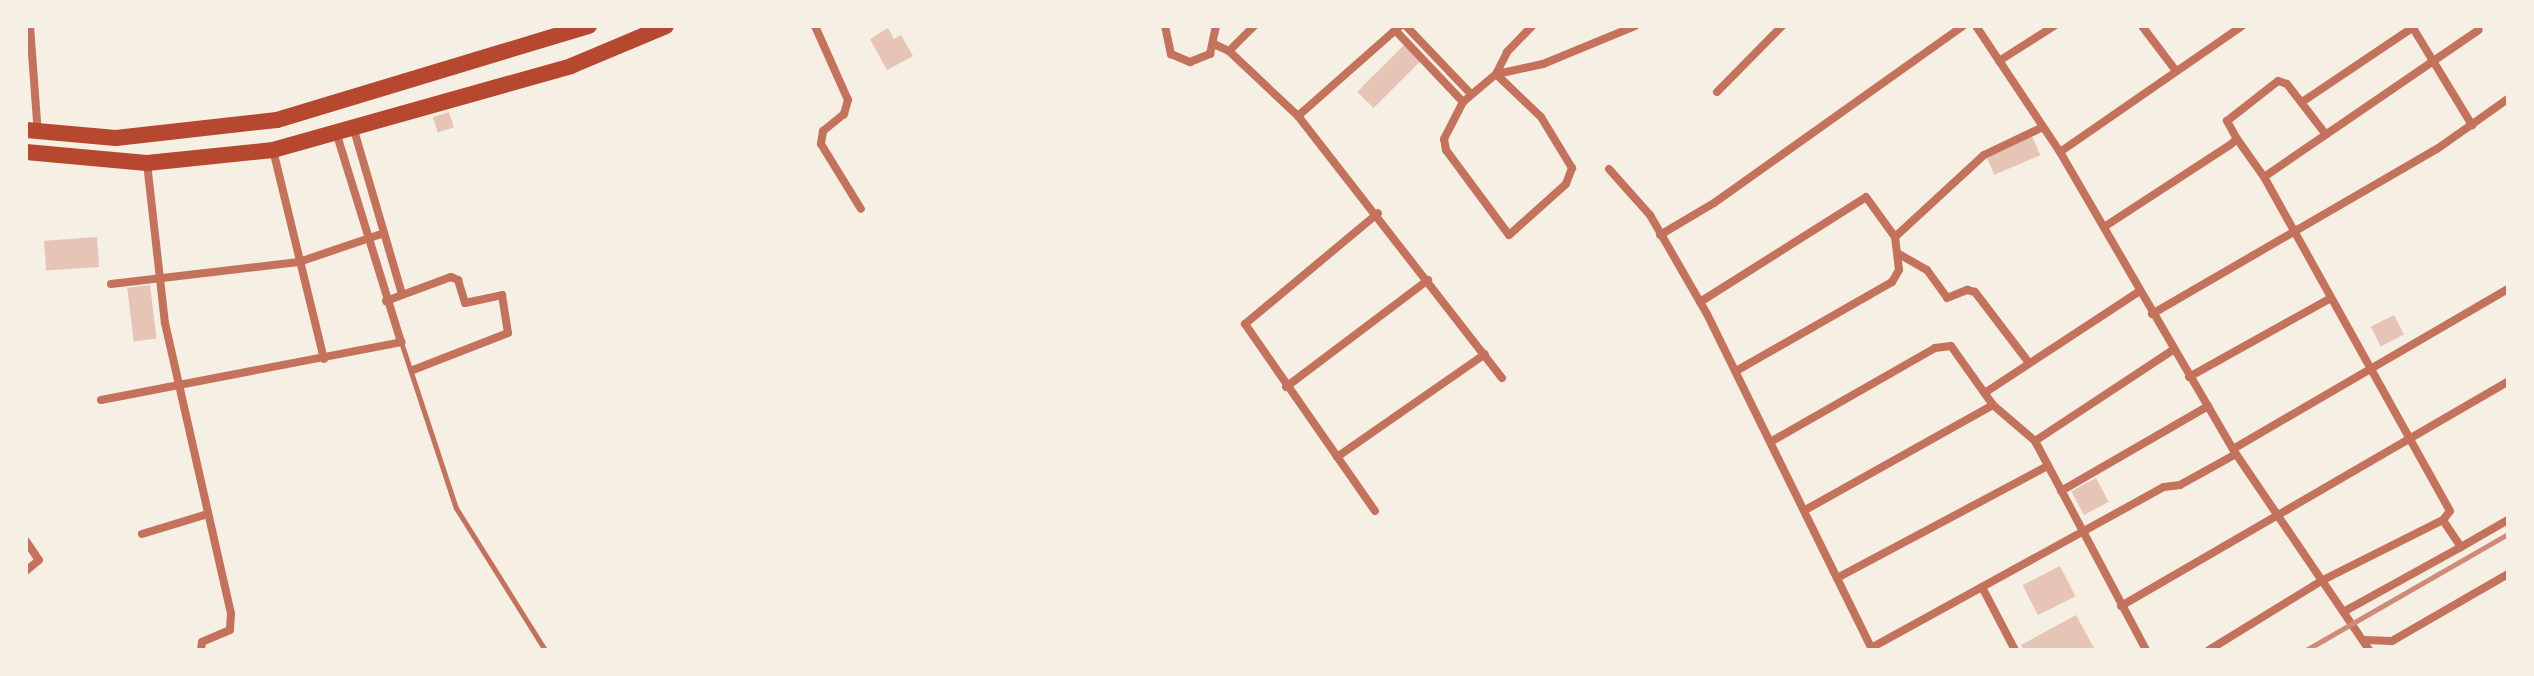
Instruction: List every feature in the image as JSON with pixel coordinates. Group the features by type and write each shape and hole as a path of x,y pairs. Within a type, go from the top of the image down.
{"highway":[{"path":"32,132 116,138 277,120 589,26"},
{"path":"26,152 147,163 273,150 346,133 571,66 666,26"}],"street":[{"path":"30,26 32,132"},
{"path":"815,26 848,100 844,114 823,131 821,144 861,209"},
{"path":"1165,26 1165,46 1180,60 1201,60 1216,45 1216,26"},
{"path":"1229,51 1254,26"},
{"path":"1406,26 1471,94"},
{"path":"1496,74 1541,117 1572,168 1566,184 1509,235 1446,150 1446,129 1463,102 1496,74 1507,52 1532,26"},
{"path":"1496,74 1543,64 1635,26"},
{"path":"1717,92 1782,26"},
{"path":"1660,235 1723,196 1963,26"},
{"path":"1976,26 2060,152 2138,292 2235,451 2369,650"},
{"path":"1999,61 2054,26"},
{"path":"2142,26 2176,71"},
{"path":"2060,152 2237,27"},
{"path":"2302,102 2414,27 2472,125"},
{"path":"1298,116 1398,28 1463,102"},
{"path":"2264,177 2324,132 2479,30"},
{"path":"1216,45 1229,51 1298,116 1378,213 1502,378"},
{"path":"2209,650 2321,581 2443,520 2450,511 2264,177 2227,121 2278,81 2302,102 2324,132"},
{"path":"2152,314 2295,234 2472,125 2508,99"},
{"path":"1895,237 1984,155 2043,127"},
{"path":"346,133 384,233 402,294"},
{"path":"101,400 401,342 366,240 346,133"},
{"path":"2104,227 2237,139"},
{"path":"273,150 324,359"},
{"path":"147,163 159,275 177,384 232,627 202,642 201,650"},
{"path":"1609,169 1646,211 1700,302 1807,509 1872,649 2082,531 2235,451 2508,289"},
{"path":"1700,302 1866,197 1895,237 1899,270 1892,282 1736,371"},
{"path":"1375,511 1251,338 1245,324 1378,213"},
{"path":"111,284 159,275 299,262 384,233"},
{"path":"1899,254 1927,270 1947,298 1967,290 1975,292 2029,363"},
{"path":"386,301 451,277 458,280 465,303 500,293 511,328 413,370"},
{"path":"1286,387 1428,280"},
{"path":"1986,392 2138,292"},
{"path":"2189,377 2331,298"},
{"path":"1772,441 1946,343 1993,405 2035,441 2146,650"},
{"path":"2035,441 2173,350"},
{"path":"1337,457 1485,354"},
{"path":"2121,606 2508,382"},
{"path":"1807,509 1993,405"},
{"path":"2061,491 2208,406"},
{"path":"1837,578 2048,466"},
{"path":"142,534 208,514"},
{"path":"2443,520 2461,547"},
{"path":"2345,611 2508,520"},
{"path":"26,541 39,560 26,571"},
{"path":"2365,640 2392,641 2508,574"},
{"path":"1982,587 2015,650"}],"lane":[{"path":"401,342 413,370 456,508 545,650"}],"building":[{"path":"888,28 894,39 901,35 913,56 887,70 870,39"},
{"path":"1406,43 1422,59 1373,108 1357,92"},
{"path":"449,112 454,127 438,132 433,117"},
{"path":"2032,136 2040,155 1994,175 1986,156"},
{"path":"97,237 99,267 46,271 44,241"},
{"path":"150,285 157,339 134,341 127,288"},
{"path":"2394,315 2404,335 2381,346 2371,327"},
{"path":"2096,478 2109,502 2084,515 2071,491"},
{"path":"2060,566 2075,596 2038,615 2023,585"},
{"path":"2076,615 2095,650 2024,650 2021,645"}],"railway":[{"path":"2306,650 2508,534"}]}
